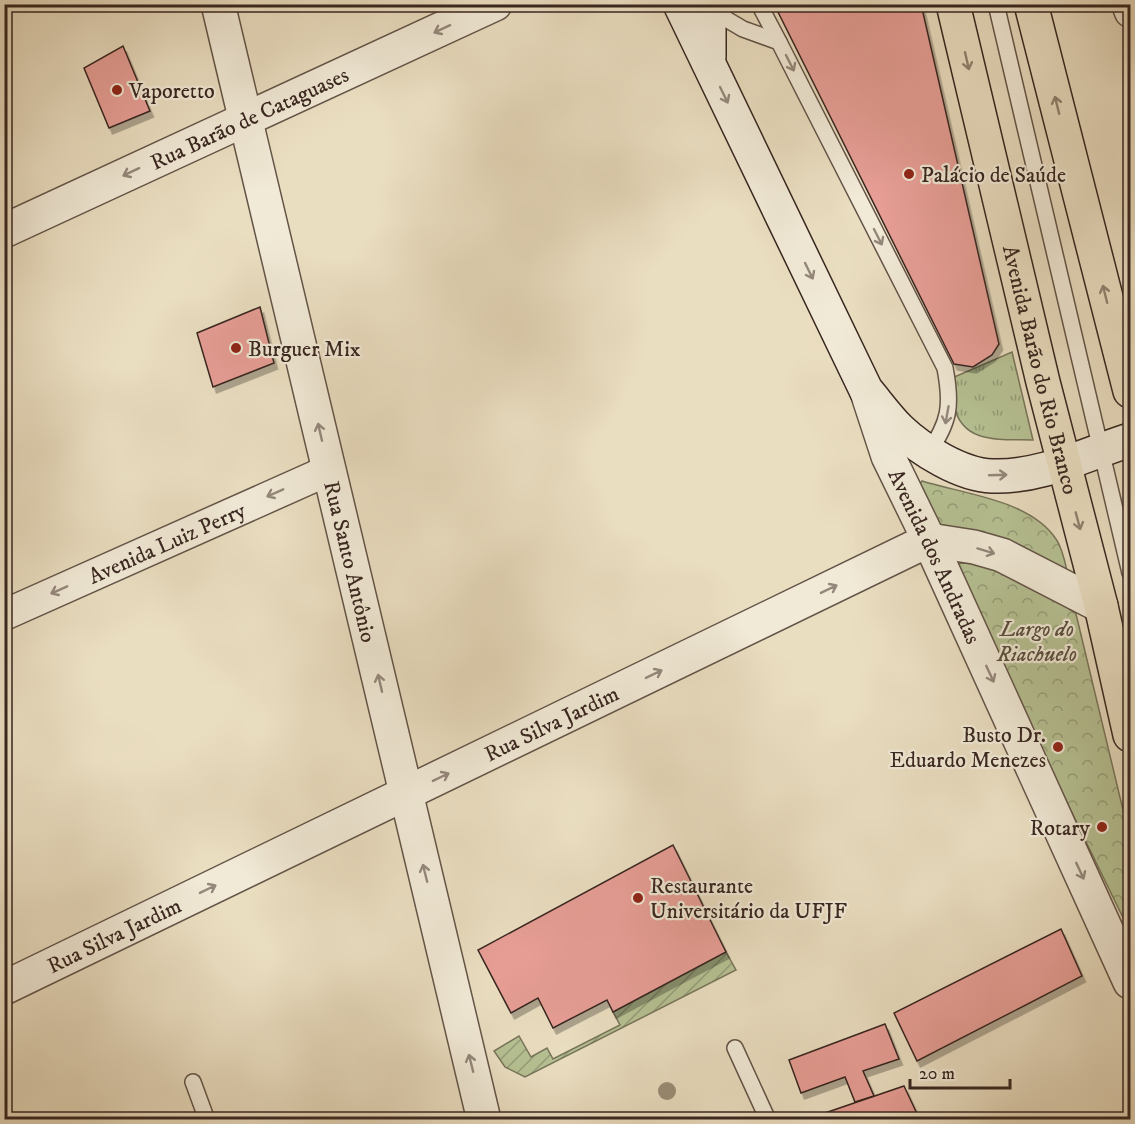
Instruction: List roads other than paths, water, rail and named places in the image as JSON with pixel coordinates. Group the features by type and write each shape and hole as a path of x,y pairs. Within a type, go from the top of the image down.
{"main road":[{"name":"Avenida Barão do Rio Branco","path":"953,4 1131,735"},
{"path":"1031,4 1131,391"}],"street":[{"name":"Rua Santo Antônio","path":"218,4 484,1119"},
{"name":"Rua Barão de Cataguases","path":"4,231 495,4"},
{"name":"Avenida dos Andradas","path":"680,4 866,390 888,456 929,540 1131,982"},
{"path":"709,4 709,65"},
{"path":"1127,4 1131,12"},
{"name":"Avenida dos Andradas","path":"866,390 898,428 928,453 960,468 991,476 1027,473 1064,464 1131,440"},
{"name":"Avenida Luiz Perry","path":"4,615 329,470"},
{"path":"929,540 974,547 1002,555 1101,606"},
{"name":"Rua Silva Jardim","path":"4,988 929,540"}],"lane":[{"path":"714,4 726,19 734,24 779,42"},
{"path":"759,4 945,368 949,389 949,412 945,426 928,453"},
{"name":"Avenida Barão do Rio Branco","path":"996,4 1131,573"},
{"path":"735,1048 768,1119"},
{"path":"193,1082 207,1119"}],"place":[{"name":"Vaporetto","path":"117,90"},
{"name":"Palácio de Saúde","path":"909,174"},
{"name":"Burguer Mix","path":"236,348"},
{"name":"Busto Dr. Eduardo Menezes","path":"1058,747"},
{"name":"Rotary","path":"1102,827"},
{"name":"Restaurante Universitário da UFJF","path":"638,898"}],"park label":[{"name":"Largo do Riachuelo","path":"1037,640"}]}
